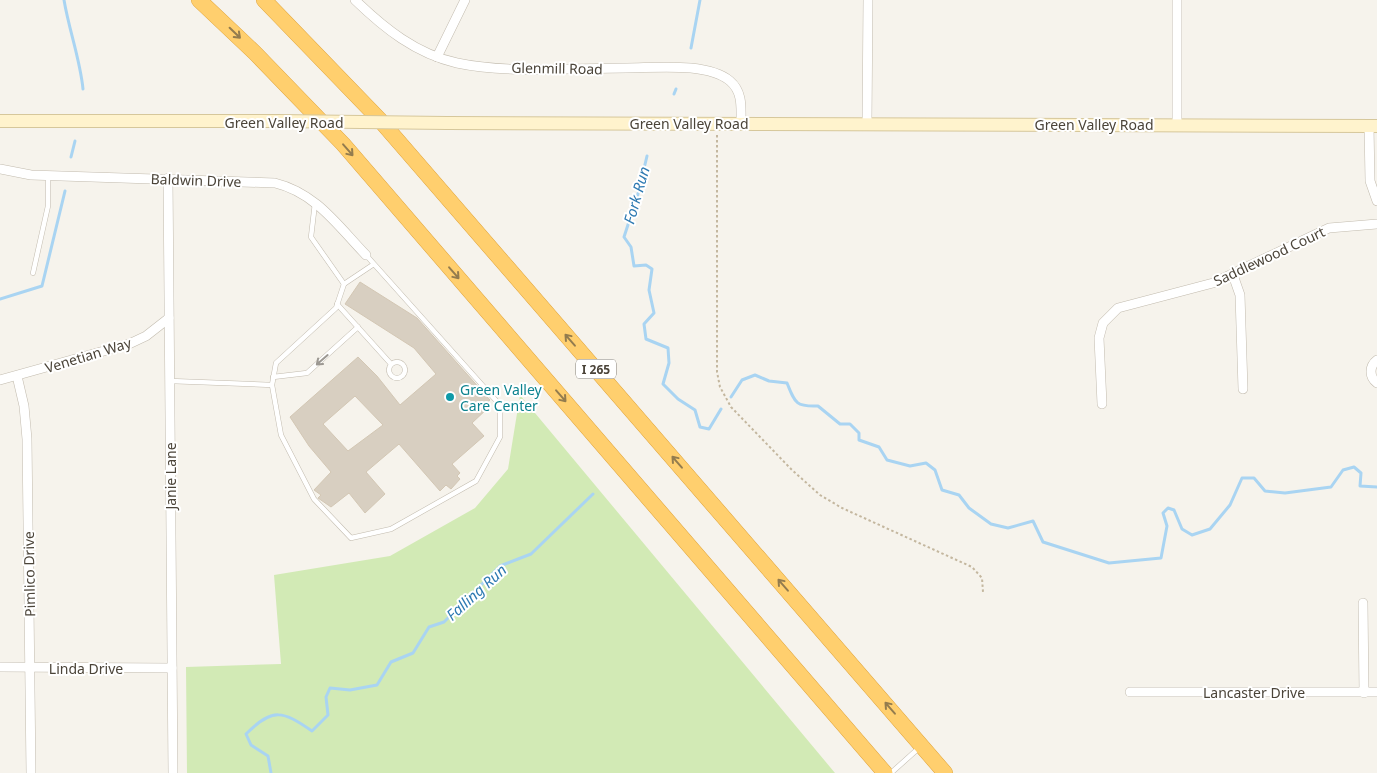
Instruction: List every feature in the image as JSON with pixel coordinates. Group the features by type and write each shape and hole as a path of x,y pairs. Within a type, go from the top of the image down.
{"highway":[{"path":"199,0 255,53 343,144 885,773"},
{"name":"I 265","path":"264,0 379,120 946,773"}],"street":[{"name":"Glenmill Road","path":"355,0 386,28 412,45 437,57 481,66 683,68 711,72 727,79 737,90 741,102 741,123"},
{"path":"437,57 466,0"},
{"path":"867,123 868,0"},
{"path":"1177,0 1177,124"},
{"name":"Green Valley Road","path":"0,121 1373,126"},
{"path":"1373,126 1370,181 1377,201"},
{"name":"Baldwin Drive","path":"0,170 48,175 274,183 297,190 315,202 366,255"},
{"name":"Janie Lane","path":"168,178 173,773"},
{"name":"Saddlewood Court","path":"1102,404 1099,338 1103,323 1110,314 1128,305 1194,289 1233,275 1318,232 1337,226 1377,224"},
{"path":"1233,275 1240,295 1243,389"},
{"name":"Venetian Way","path":"0,380 129,344 146,336 169,318"},
{"path":"1377,360 1371,369 1371,375 1377,383"},
{"name":"Pimlico Drive","path":"17,376 24,406 27,440 31,773"},
{"path":"1363,603 1364,693"},
{"name":"Linda Drive","path":"0,667 172,668"},
{"name":"Lancaster Drive","path":"1130,692 1377,692"}],"lane":[{"path":"32,273 48,206 48,175"},
{"path":"315,202 311,237 344,284"},
{"path":"366,255 500,405 500,437 476,481 391,529 351,538 314,499 281,435 272,385 276,363 336,308 344,284 374,264"},
{"path":"337,304 391,364"},
{"path":"273,377 307,373 358,327"},
{"path":"170,381 272,385"},
{"path":"892,773 921,745"}],"path":[{"path":"717,123 717,372 724,397 792,470 820,494 842,508 972,566 982,578 983,592"}],"green space":[{"path":"520,395 835,773 187,773 186,667 281,664 274,575 390,556 475,508 508,469"}],"building":[{"name":"Green Valley Care Center","path":"360,282 417,318 490,400 485,404 488,408 472,423 484,436 452,464 460,473 457,476 460,479 451,489 446,485 440,491 399,444 366,472 385,494 365,513 349,493 331,507 318,498 321,495 314,490 331,472 309,446 290,417 358,357 377,376 400,405 436,374 414,348 345,304","holes":["355,396 383,425 348,451 323,424"]}],"waterway":[{"path":"64,0 83,89"},
{"name":"Fork Run","path":"691,48 700,0"},
{"name":"Fork Run","path":"674,94 676,89"},
{"path":"71,157 75,141"},
{"name":"Fork Run","path":"647,156 638,194 624,237 631,247 634,266 646,265 652,269 649,290 654,313 644,324 646,339 668,348 669,363 663,384 678,399 695,410 700,427 709,429 721,409"},
{"path":"0,299 42,286 65,191"},
{"name":"Falling Run","path":"731,397 742,380 755,375 769,381 787,383 797,402 805,406 818,406 840,424 850,424 859,433 859,440 879,447 887,460 910,466 926,463 935,470 942,490 959,495 969,508 991,524 1008,528 1033,521 1043,542 1109,563 1161,558 1167,526 1163,513 1168,508 1174,510 1182,529 1192,535 1210,529 1230,505 1242,478 1254,478 1265,491 1285,493 1331,487 1343,470 1354,467 1361,473 1360,486 1377,487"},
{"name":"Falling Run","path":"271,773 268,756 251,745 246,734 255,725 264,719 278,715 293,719 312,731 328,715 326,697 330,688 350,690 377,685 391,662 413,653 429,627 444,622 500,566 531,554 593,494"}],"place":[{"name":"Green Valley Care Center","path":"450,397"}]}
